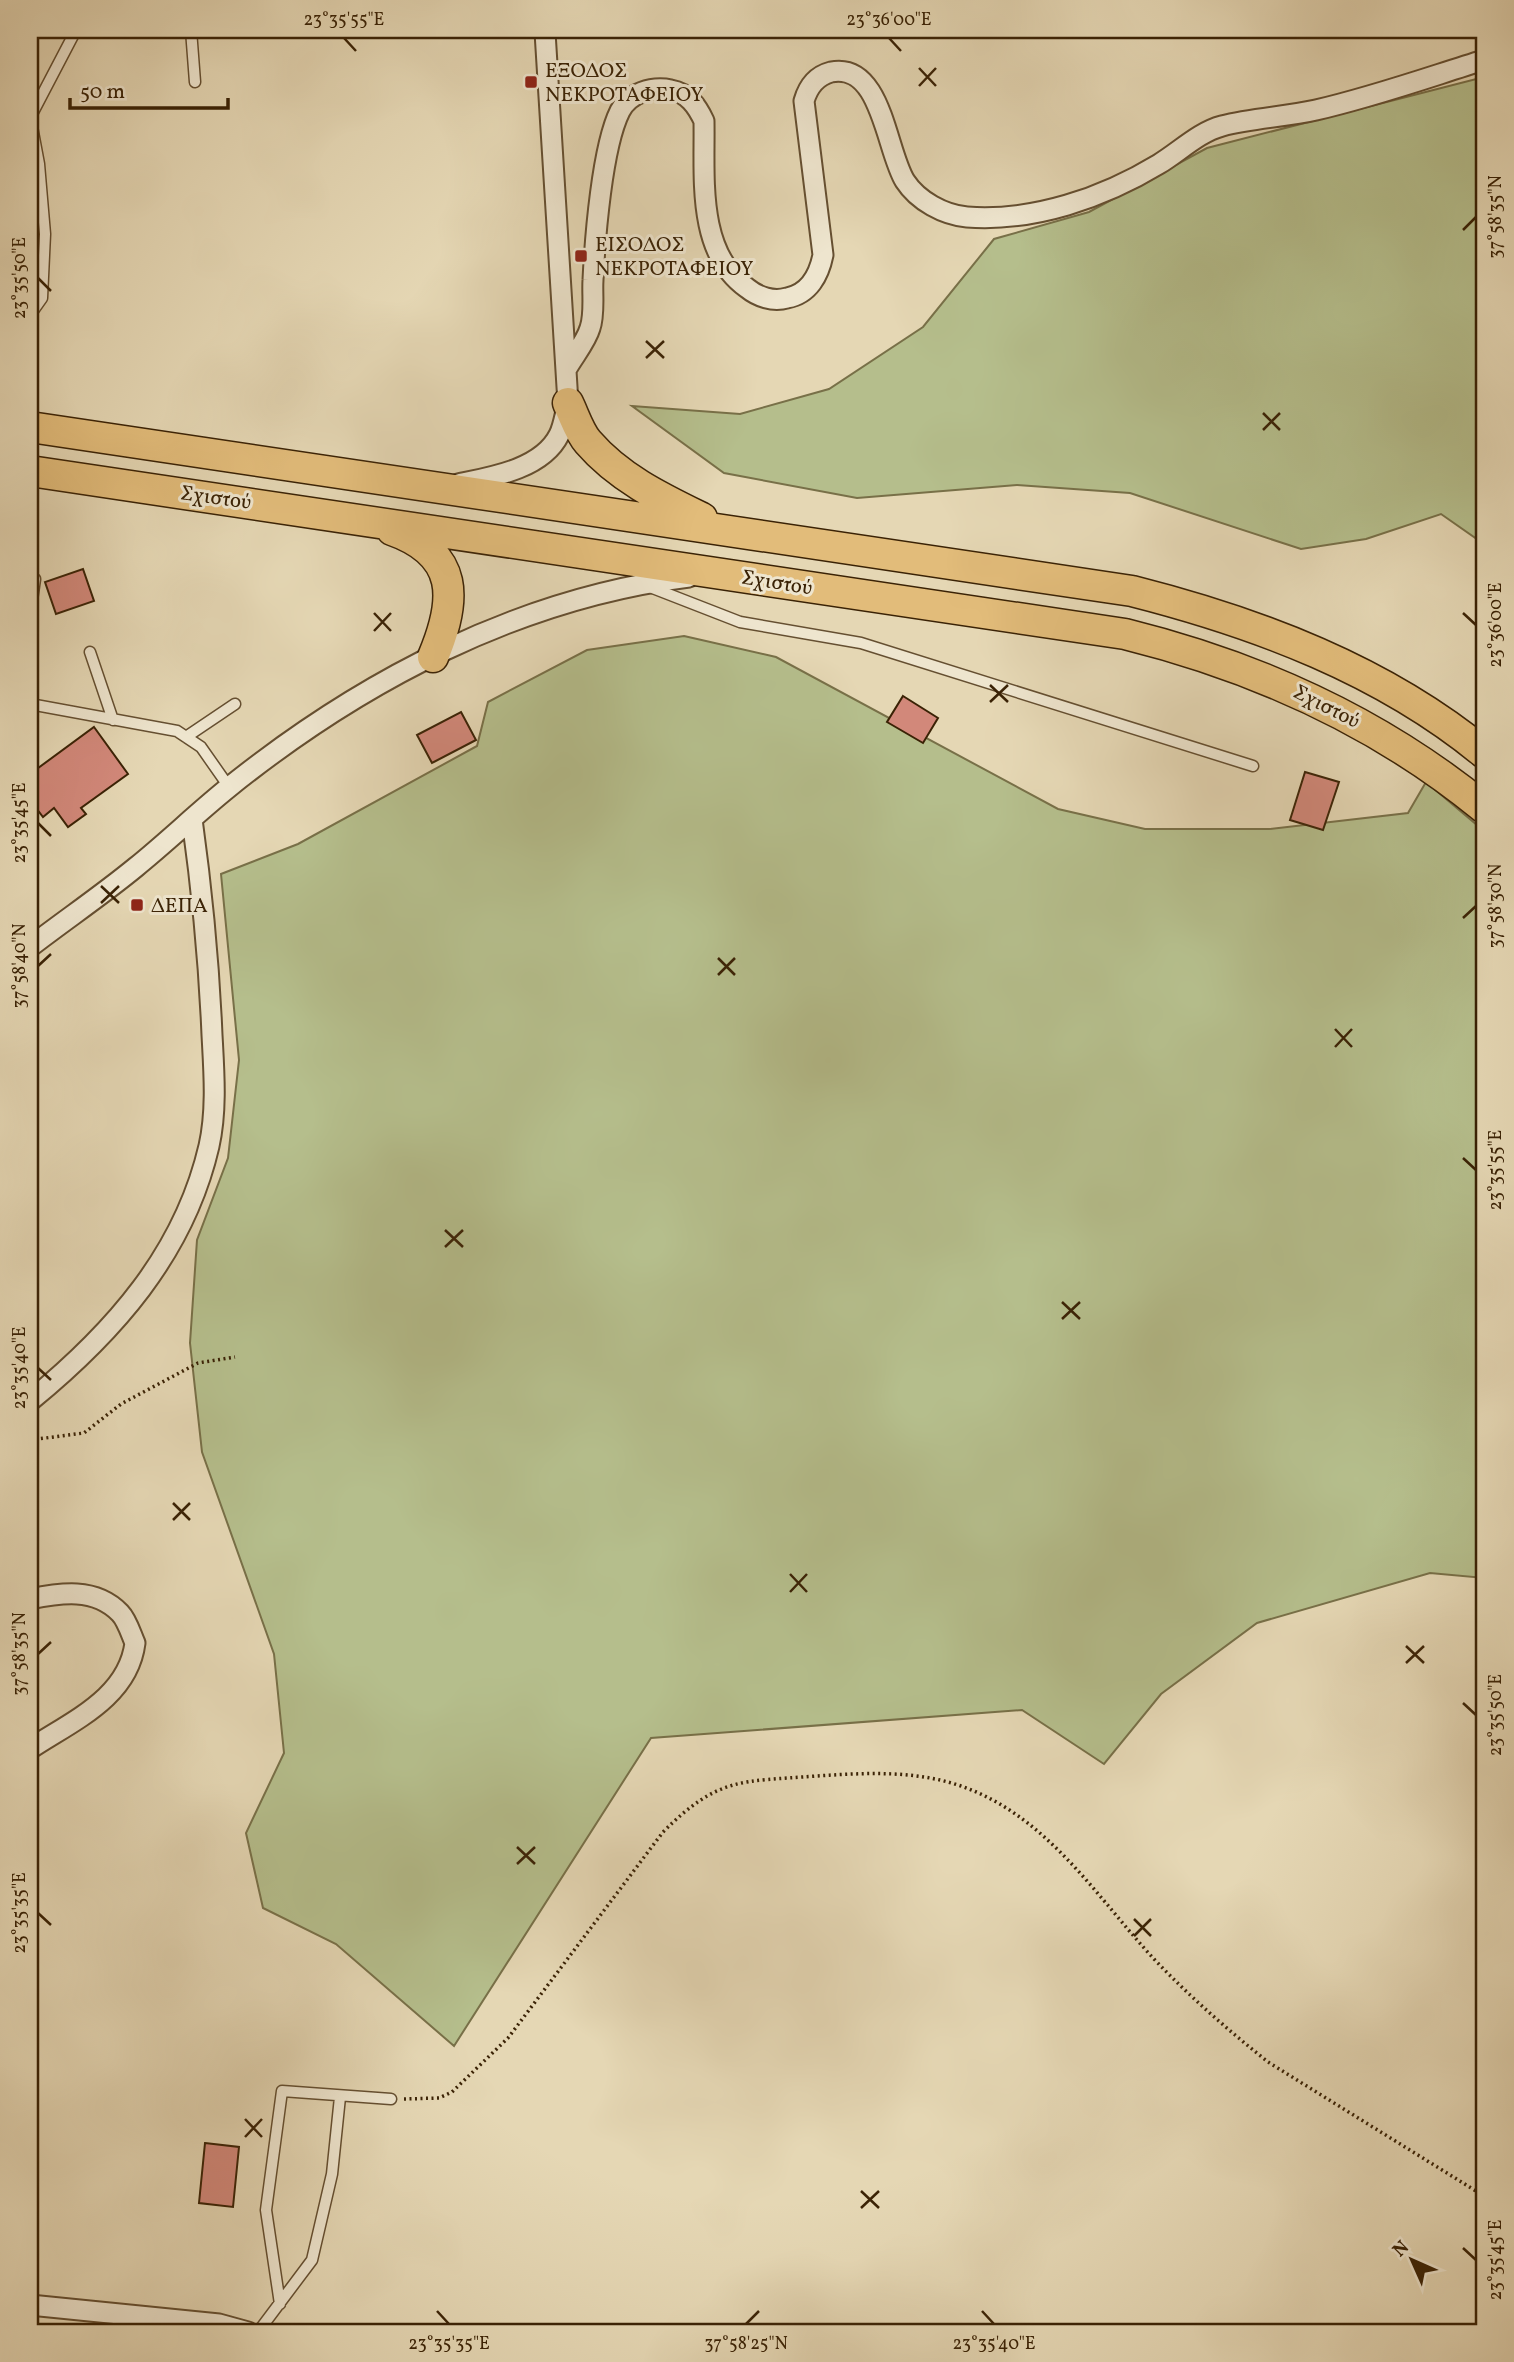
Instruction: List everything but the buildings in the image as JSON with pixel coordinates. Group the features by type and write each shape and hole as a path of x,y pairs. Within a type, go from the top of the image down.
{"main road":[{"path":"568,403 586,440 625,475 647,490 728,531"},
{"name":"Σχιστού","path":"30,427 1074,581 1198,607 1322,654 1428,712 1484,753"},
{"name":"Σχιστού","path":"30,471 1067,623 1190,650 1308,695 1405,749 1440,772 1484,808"},
{"path":"355,517 401,534 431,552 444,568 450,596 443,632 433,657"}],"street":[{"path":"444,487 500,475 538,458 559,436 568,403 545,30"},
{"path":"566,370 591,328 601,187 614,129 621,110 631,98 645,90 675,90 688,97 698,108 704,121 707,214 716,246 734,278 758,296 774,299 788,298 802,292 820,270 823,255 804,101 808,90 826,74 849,72 867,85 904,180 920,197 939,209 963,216 989,218 1054,207 1113,189 1221,126 1317,110 1484,61"},
{"path":"30,947 135,868 229,787 352,702 433,657 492,627 574,599 639,583 722,573"},
{"path":"30,1401 106,1332 146,1286 173,1244 192,1198 209,1145 215,1090 209,949 192,819"},
{"path":"30,1599 68,1591 95,1598 120,1613 135,1643 127,1673 111,1695 30,1749"},
{"path":"30,2305 219,2324 248,2332"}],"lane":[{"path":"30,315 42,298 45,233 39,164 30,117 76,30"},
{"path":"191,30 195,82"},
{"path":"30,614 36,579"},
{"path":"639,583 740,622 861,643 1253,766"},
{"path":"90,652 113,720"},
{"path":"30,704 177,731 201,747 229,787"},
{"path":"186,737 235,704"},
{"path":"280,2304 266,2210 282,2091 391,2099"},
{"path":"258,2332 312,2260 332,2174 340,2096"}],"path":[{"path":"30,1440 84,1433 121,1404 198,1363 234,1357"},
{"path":"391,2099 439,2098 452,2092 478,2069 508,2038 663,1832 691,1804 713,1790 743,1782 906,1774 958,1785 1012,1811 1066,1857 1154,1958 1193,1999 1236,2036 1268,2062 1484,2196"}],"green space":[{"path":"1484,77 1484,544 1441,514 1366,539 1301,549 1130,493 1017,485 857,498 724,473 632,406 740,414 829,389 923,327 994,239 1089,212 1207,148"},
{"path":"684,636 776,657 1058,809 1145,829 1269,829 1408,813 1426,782 1484,831 1484,1578 1430,1573 1257,1623 1161,1694 1104,1764 1022,1710 651,1738 454,2046 336,1944 263,1908 246,1833 284,1753 274,1654 202,1452 190,1343 197,1240 228,1158 239,1060 221,874 298,844 477,746 488,702 587,650"}],"place":[{"name":"ΕΞΟΔΟΣ ΝΕΚΡΟΤΑΦΕΙΟΥ","path":"531,82"},
{"name":"ΕΙΣΟΔΟΣ ΝΕΚΡΟΤΑΦΕΙΟΥ","path":"581,256"},
{"name":"ΔΕΠΑ","path":"137,905"}]}
